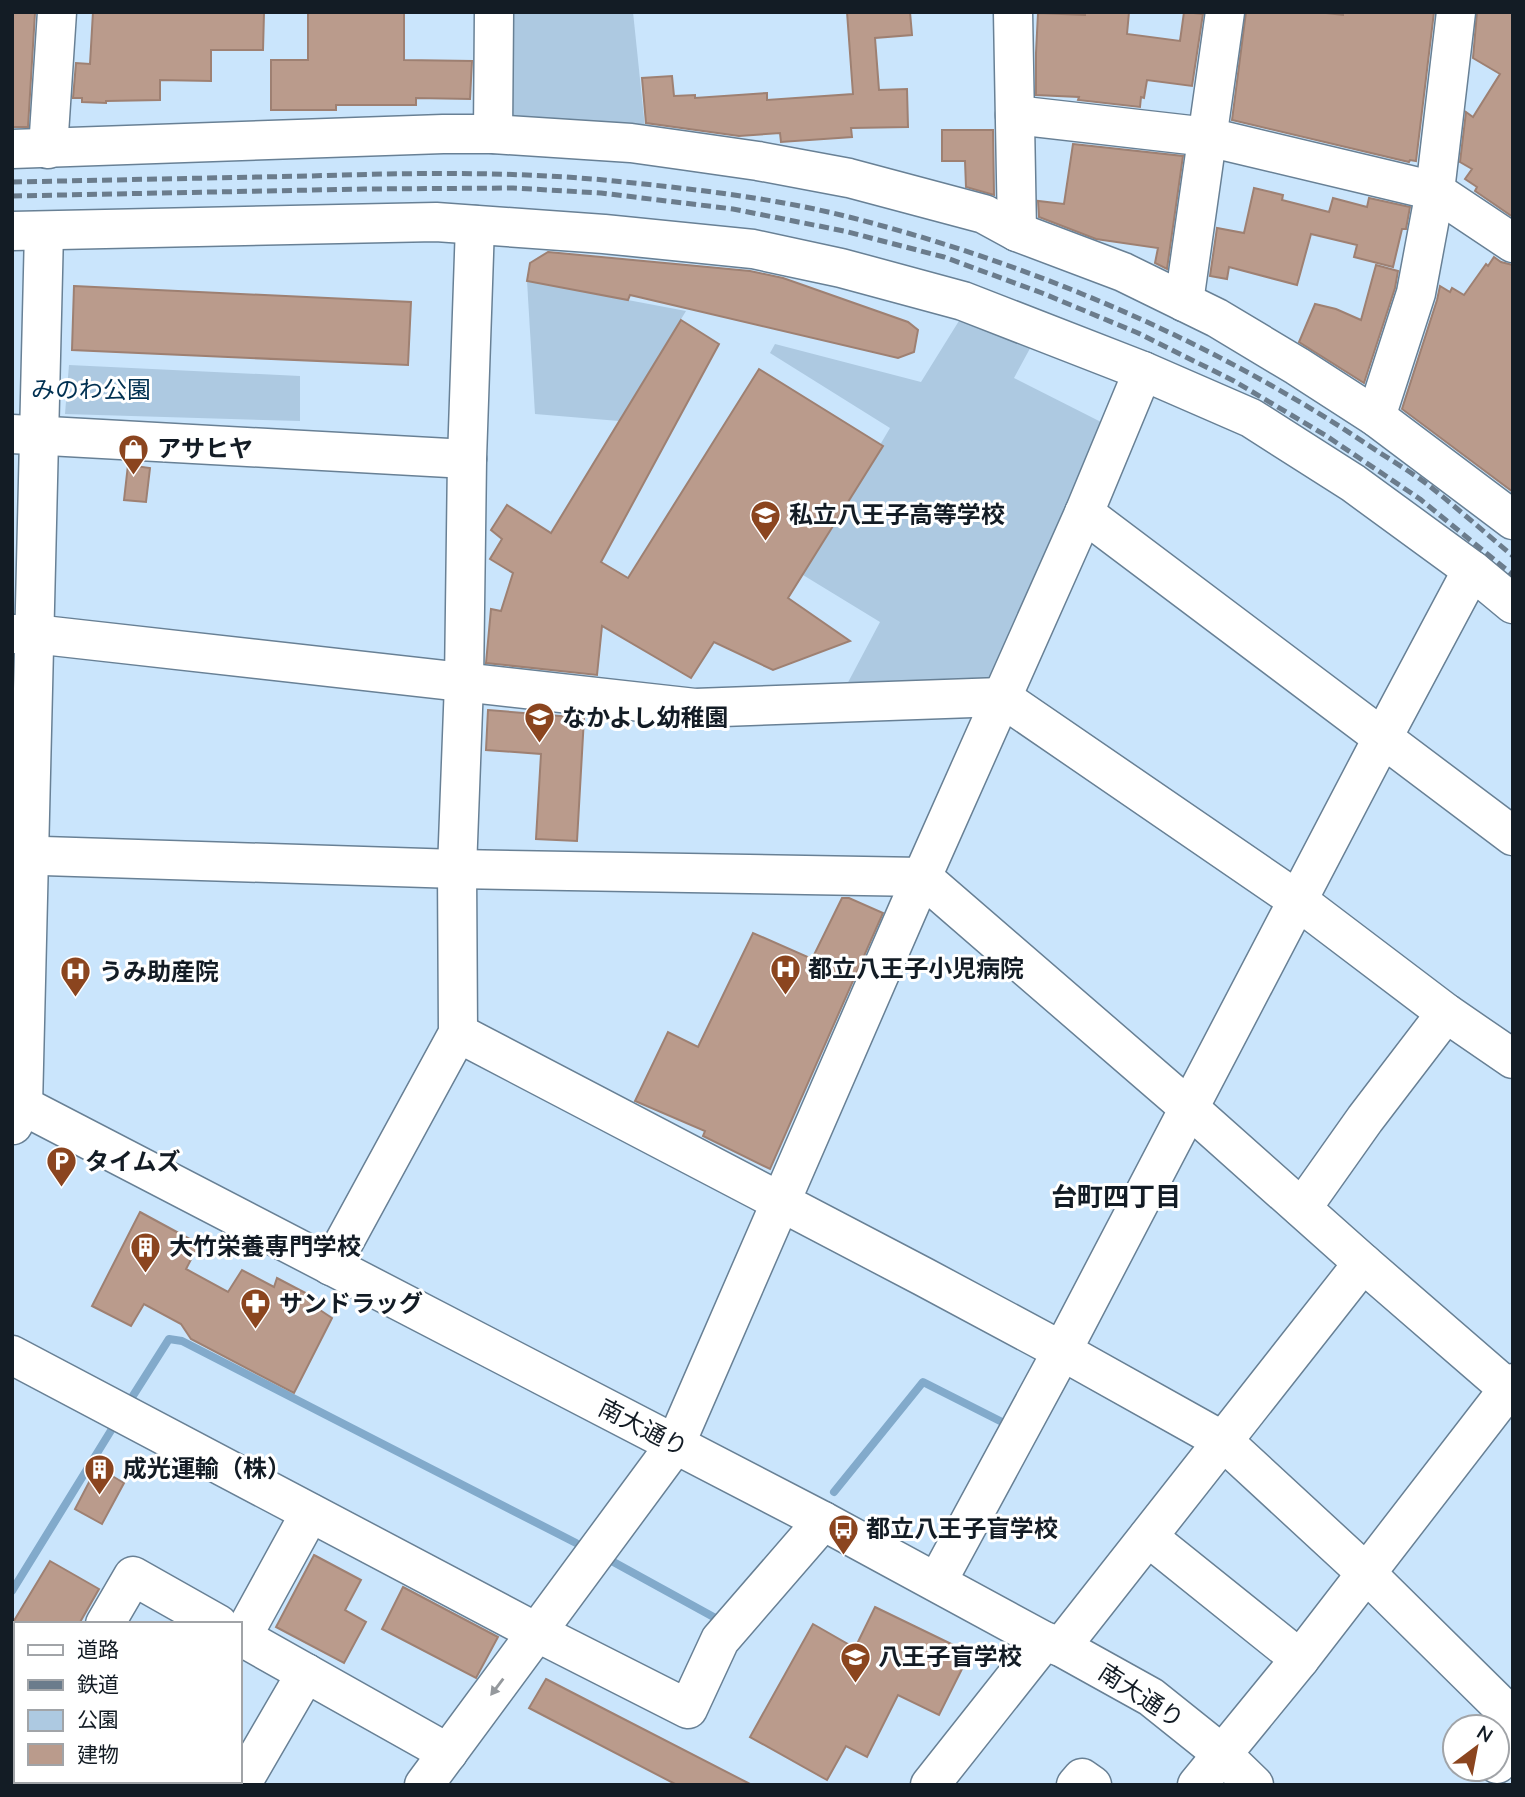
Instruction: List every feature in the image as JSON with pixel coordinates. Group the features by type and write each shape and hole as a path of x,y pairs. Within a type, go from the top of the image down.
{"street":[{"path":"57,12 30,149 494,134 631,143 836,175 984,214 1017,232 1123,272 1217,318 1377,418 1513,520"},
{"path":"494,12 494,134"},
{"path":"1013,12 1017,232"},
{"path":"1184,302 1224,12"},
{"path":"1377,418 1416,293 1435,191 1456,12"},
{"path":"1015,115 1208,137 1435,191 1513,243"},
{"path":"16,1111 28,231 436,222 604,234 752,249 841,268 963,301 1143,371 1251,418 1353,483 1472,570 1513,604"},
{"path":"331,1266 458,1033 457,869 475,225"},
{"path":"424,1785 675,1445 1084,513 1143,371"},
{"path":"26,434 467,459"},
{"path":"1084,513 1513,836"},
{"path":"937,1582 1062,1351 1472,570"},
{"path":"23,634 695,708 1001,697 1297,900 1446,1013 1513,1059"},
{"path":"21,855 457,869 922,877 1363,1263 1511,1388 1300,1659 1197,1785"},
{"path":"1303,1208 1365,1119 1446,1013"},
{"path":"458,1033 1062,1351 1223,1441 1366,1573 1513,1718"},
{"name":"南大通り","path":"16,1111 331,1266 823,1521 1151,1697 1221,1753 1254,1785"},
{"path":"930,1785 1148,1537 1363,1263"},
{"path":"12,1355 538,1633 688,1709 720,1640 823,1521"},
{"path":"239,1622 310,1513"},
{"path":"1148,1537 1300,1659"},
{"path":"106,1622 133,1576 215,1622"},
{"path":"242,1637 448,1753"},
{"path":"241,1785 306,1673"},
{"path":"1076,1785 1082,1777 1092,1785"}],"green space":[{"path":"499,12 633,12 646,137 511,127"},
{"path":"527,281 686,311 619,421 535,414"},
{"path":"962,316 1034,341 1014,378 1105,424 991,682 844,690 880,622 803,575 890,428 770,353 775,344 921,382"},
{"name":"みのわ公園","path":"69,365 300,376 300,421 65,414"}],"building":[{"path":"12,12 35,13 28,127 12,127"},
{"path":"93,12 264,13 263,50 211,50 211,81 160,80 160,100 82,102 82,98 73,98 76,63 90,64"},
{"path":"308,12 404,12 404,60 472,61 470,99 416,98 416,105 336,105 336,110 271,110 271,60 308,60"},
{"path":"847,12 910,12 912,35 875,38 879,90 907,89 908,127 851,128 852,137 781,142 780,133 739,136 646,123 642,78 672,76 674,96 695,95 695,98 767,93 767,100 853,94"},
{"path":"1085,12 1129,12 1127,34 1180,41 1184,12 1203,14 1192,86 1147,80 1140,107 1078,100 1079,97 1036,95 1038,13 1085,15"},
{"path":"1246,12 1317,12 1343,15 1343,12 1434,12 1416,161 1409,162 1232,120"},
{"path":"1477,12 1513,12 1513,217 1475,191 1477,187 1465,179 1472,169 1460,162 1466,112 1473,117 1500,74 1473,58"},
{"path":"942,130 993,130 994,195 966,187 965,161 942,161"},
{"path":"1073,144 1183,156 1167,269 1155,263 1158,248 1096,239 1039,217 1038,201 1064,204"},
{"path":"1254,188 1283,195 1282,200 1329,212 1333,198 1367,207 1369,198 1410,207 1406,229 1402,229 1393,267 1354,257 1357,245 1311,234 1297,285 1229,267 1227,279 1210,276 1217,228 1244,233"},
{"path":"548,252 750,271 783,278 908,322 918,330 914,352 898,358 630,295 628,300 527,281 530,263"},
{"path":"1494,257 1513,265 1513,492 1402,409 1440,286 1450,292 1452,288 1464,295"},
{"path":"1376,265 1398,271 1364,383 1299,342 1315,304 1336,309 1361,320"},
{"path":"74,286 411,302 408,365 72,350"},
{"path":"681,320 719,344 601,562 628,578 759,369 883,446 788,598 850,641 773,670 714,642 691,678 602,626 597,675 486,663 491,609 501,611 513,573 490,559 502,539 491,530 507,505 551,533"},
{"path":"128,465 150,468 146,502 124,500"},
{"path":"488,710 584,718 577,841 536,839 541,754 486,750"},
{"name":"都立八王子小児病院","path":"842,898 849,898 883,913 770,1169 703,1136 705,1131 635,1101 668,1032 698,1047 753,933 812,959"},
{"path":"140,1212 199,1244 186,1269 228,1292 242,1270 274,1287 277,1278 317,1299 314,1306 332,1318 294,1393 191,1339 181,1324 144,1304 131,1326 92,1306"},
{"name":"成光運輸（株）","path":"97,1467 124,1483 102,1524 75,1509"},
{"path":"314,1555 361,1580 345,1610 366,1622 344,1663 276,1627"},
{"path":"50,1561 99,1589 80,1622 12,1624"},
{"path":"403,1587 498,1637 476,1678 382,1629"},
{"path":"875,1607 970,1653 939,1715 898,1695 867,1757 846,1746 827,1780 750,1737 813,1624 855,1648"},
{"path":"546,1679 752,1785 677,1785 529,1708"}],"waterway":[{"path":"129,1402 169,1339 182,1341 576,1543"},
{"path":"834,1492 923,1382 1006,1424"},
{"path":"12,1591 115,1424"},
{"path":"608,1559 719,1620"}],"railway":[{"path":"12,182 419,174 530,175 604,180 727,194 849,217 919,236 1057,284 1191,343 1319,414 1410,472 1513,556"},
{"path":"12,196 513,188 601,193 733,209 844,231 944,257 1042,293 1138,333 1234,381 1325,435 1420,499 1513,575"}],"place":[{"name":"アサヒヤ","path":"134,476"},
{"name":"私立八王子高等学校","path":"766,542"},
{"name":"なかよし幼稚園","path":"539,745"},
{"name":"都立八王子小児病院","path":"785,996"},
{"name":"うみ助産院","path":"76,999"},
{"name":"タイムズ","path":"62,1189"},
{"name":"大竹栄養専門学校","path":"146,1274"},
{"name":"サンドラッグ","path":"256,1331"},
{"name":"成光運輸（株）","path":"100,1496"},
{"name":"都立八王子盲学校","path":"843,1556"},
{"name":"八王子盲学校","path":"855,1684"}],"district":[{"name":"台町四丁目","path":"1116,1197"}]}
